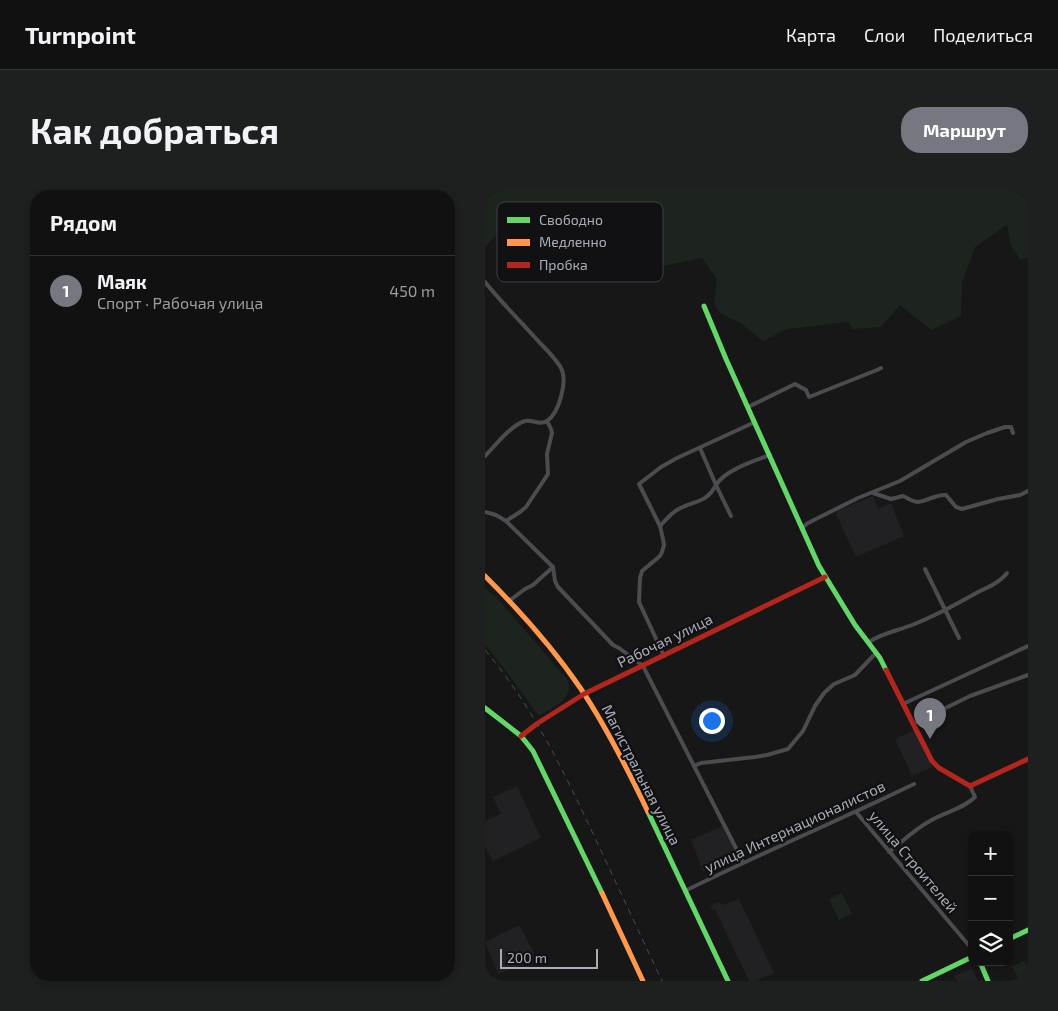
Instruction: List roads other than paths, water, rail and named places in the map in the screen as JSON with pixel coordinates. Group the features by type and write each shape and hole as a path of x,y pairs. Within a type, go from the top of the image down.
{"street":[{"path":"485,282 544,347 562,370 563,380 559,402 555,412 547,421 540,423 526,420 520,423 510,430 485,456"},
{"path":"704,306 726,359 825,577 855,625 877,653 928,755 935,765 970,786 975,797 963,806 920,827 889,852"},
{"path":"748,407 795,384 806,390 809,396 881,368"},
{"path":"507,521 526,507 548,474 547,454 552,433 547,421"},
{"path":"664,656 639,602 642,571 660,556 663,549 663,539 659,526 639,484 661,467 755,422"},
{"path":"802,528 808,523 858,498 900,481 959,446 987,433 1008,427 1011,427 1013,433"},
{"path":"700,448 731,516"},
{"path":"659,526 677,510 707,497 720,479 726,475 770,455"},
{"path":"873,492 891,499 903,496 915,502 939,495 946,495 956,507 962,509 1027,493"},
{"path":"485,512 507,521 553,567 558,587 613,645 643,666 743,862"},
{"path":"509,601 525,588 533,585 553,567"},
{"path":"925,569 959,638"},
{"path":"869,642 879,636 912,625 945,610 998,581 1007,573"},
{"name":"Магистральная улица","path":"485,576 509,601 565,667 605,727 622,758 728,981"},
{"name":"Рабочая улица","path":"521,736 537,723 584,694 825,577"},
{"path":"903,704 1028,646"},
{"path":"694,766 701,763 767,755 788,749 803,731 815,706 824,694 835,684 855,675 877,653"},
{"path":"913,724 970,696 1028,675"},
{"path":"485,708 521,736 537,758 643,981"},
{"path":"970,786 1028,758"},
{"name":"улица Интернационалистов","path":"685,891 743,862 914,784"},
{"name":"улица Строителей","path":"856,812 968,944"},
{"path":"1013,937 1028,930"},
{"path":"922,981 968,959"},
{"path":"982,966 988,981"}],"railway":[{"path":"485,650 519,695 560,765 662,981"}],"place":[{"name":"Маяк","path":"930,739"}]}
